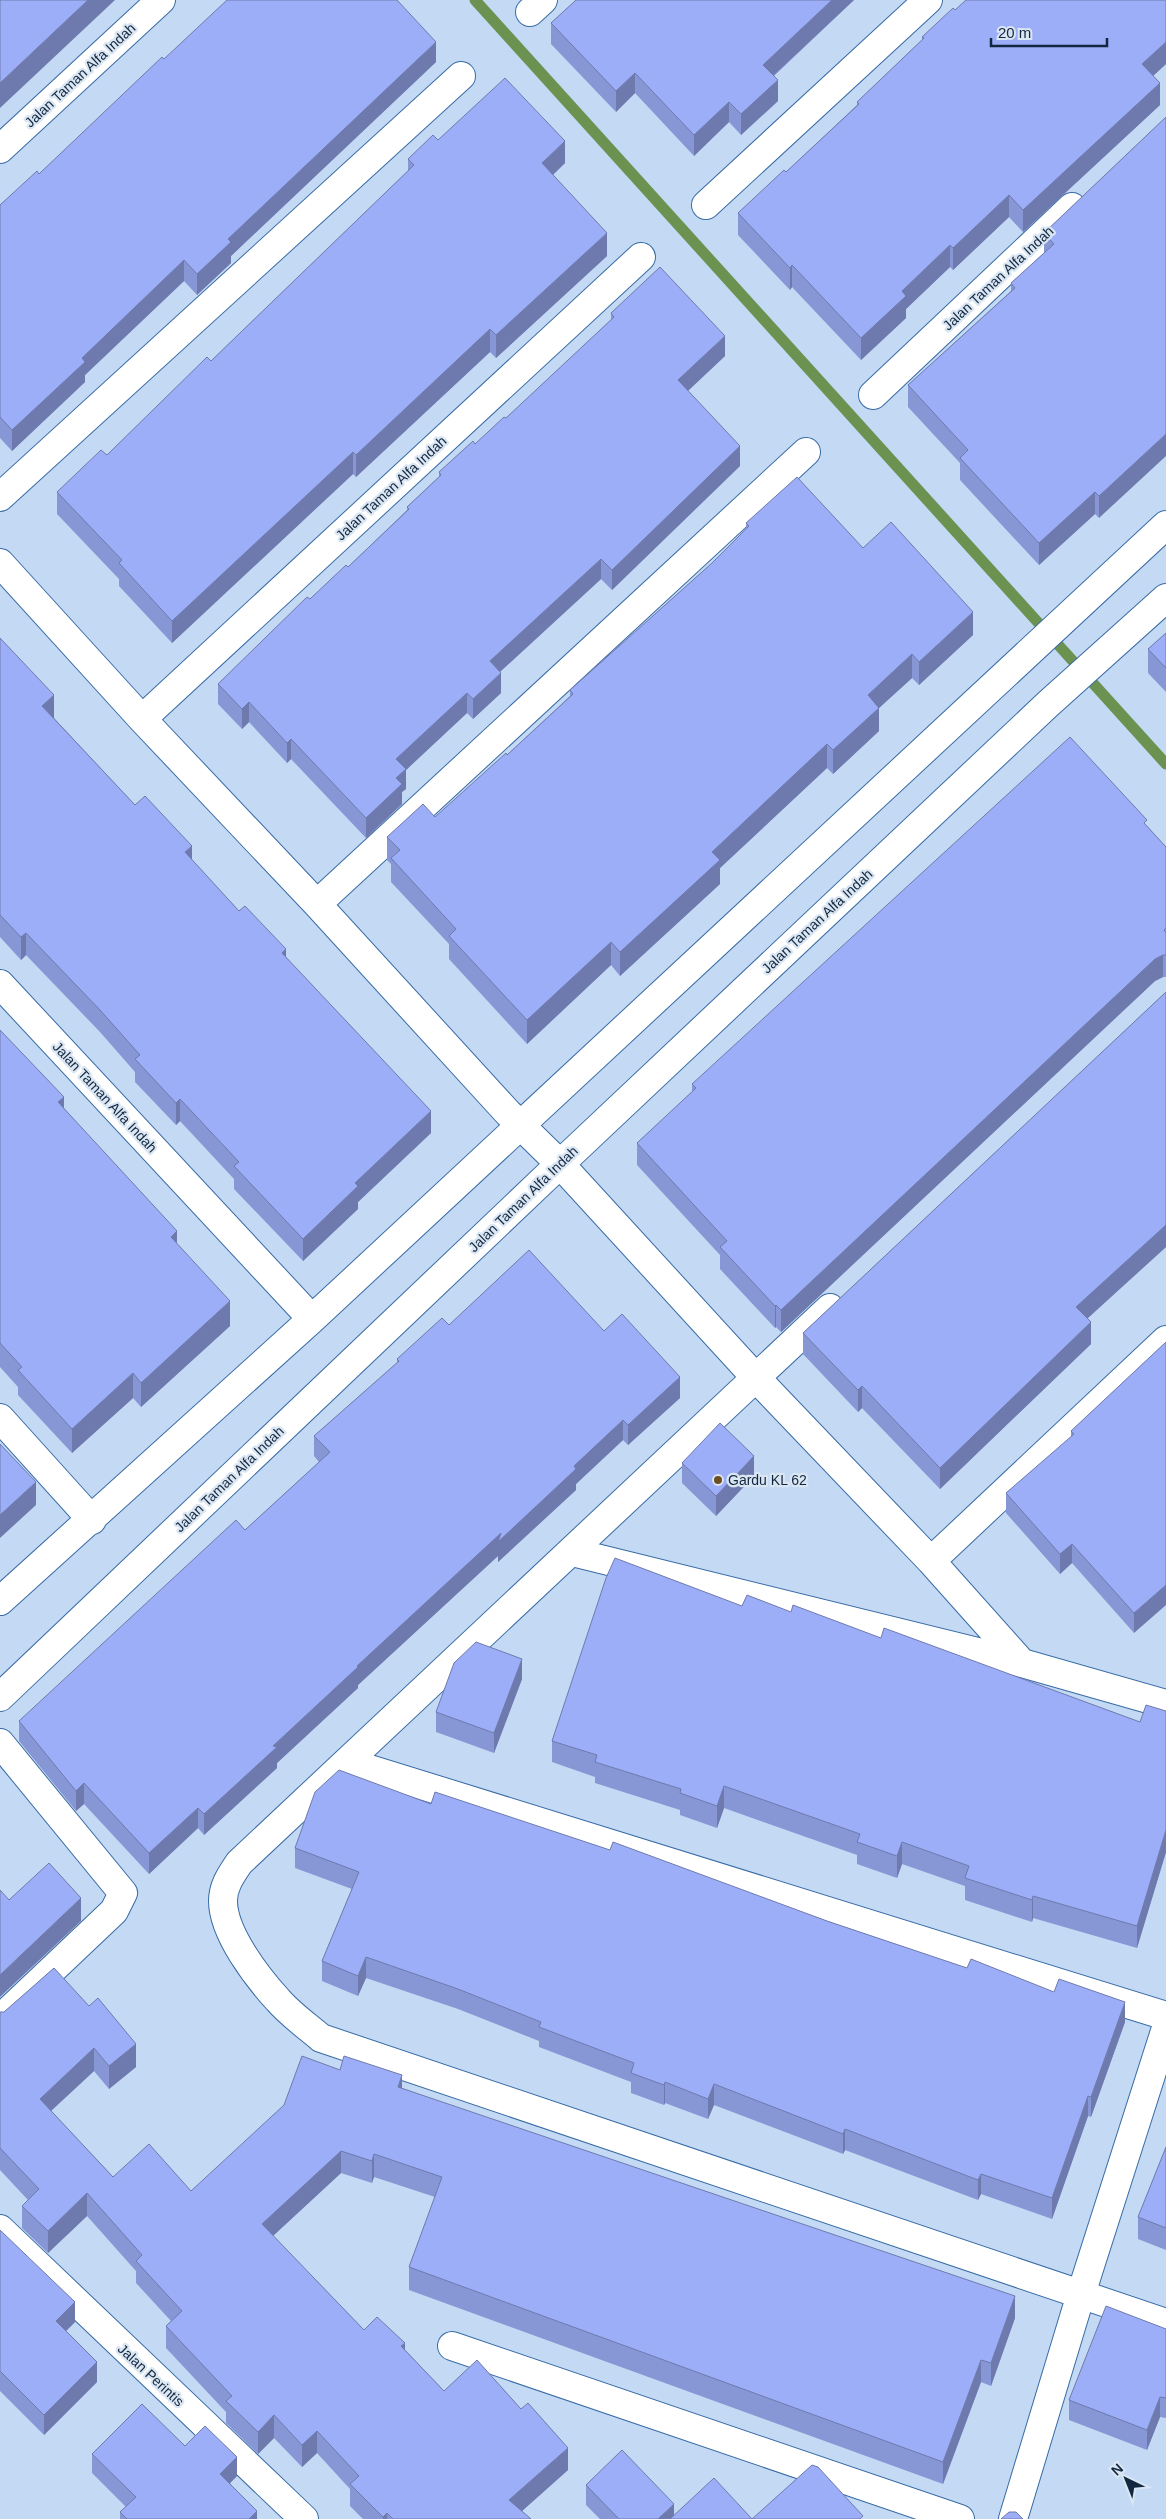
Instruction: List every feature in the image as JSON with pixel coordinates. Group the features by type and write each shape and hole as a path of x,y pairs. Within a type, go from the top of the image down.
{"street":[{"name":"Jalan Taman Alfa Indah","path":"0,149 161,0"},
{"path":"706,206 928,0"},
{"path":"0,497 461,76"},
{"name":"Jalan Taman Alfa Indah","path":"873,395 1087,193"},
{"name":"Jalan Taman Alfa Indah","path":"142,720 641,257"},
{"path":"317,904 806,452"},
{"path":"0,1601 92,1520 312,1319 513,1125 1013,668 1166,525"},
{"path":"0,563 142,720 317,904 513,1125 560,1164 757,1379 932,1561 1022,1663"},
{"name":"Jalan Taman Alfa Indah","path":"0,1698 560,1164 1048,704 1116,645 1166,598"},
{"name":"Jalan Taman Alfa Indah","path":"0,984 312,1319"},
{"path":"847,1292 757,1379 239,1863 227,1881 223,1901 229,1929 246,1958 278,2001 321,2038 1166,2322"},
{"path":"932,1561 1166,1340"},
{"path":"0,1418 92,1520"},
{"path":"572,1552 1022,1663 1163,1700"},
{"path":"0,1742 123,1893 114,1911 0,2018"},
{"path":"347,1762 1166,2016"},
{"path":"1014,2519 1081,2294 1166,2028"},
{"name":"Jalan Perintis","path":"0,2229 304,2519"},
{"path":"452,2346 960,2519"}],"building":[{"path":"0,0 88,0 0,83"},
{"path":"227,0 397,0 436,42 228,239 231,242 197,274 184,260 82,358 85,362 12,430 0,417 0,205 37,171 39,174 162,57 164,59"},
{"path":"576,0 832,0 763,65 778,80 741,114 729,102 694,135 635,73 616,91 551,23"},
{"path":"966,0 1166,0 1166,42 1142,64 1160,83 1023,210 1009,195 953,248 950,245 902,291 906,296 861,338 792,265 790,268 738,213 784,170 786,172 859,104 857,102 953,8 955,10"},
{"path":"505,78 565,141 542,163 607,233 496,335 490,329 356,455 353,452 172,621 119,563 122,560 57,492 101,450 107,455 207,357 211,361 414,165 408,159 433,135 438,140"},
{"path":"1166,117 1166,434 1099,496 1095,492 1039,543 960,458 968,450 908,385 1015,288 1011,283 1054,244 1044,233"},
{"path":"660,267 725,336 678,380 740,446 612,570 601,559 490,661 501,673 473,699 467,693 396,759 406,769 396,778 402,784 366,818 291,739 287,743 249,702 242,709 218,684 307,597 310,599 346,565 348,567 409,509 407,507 441,475 439,472 473,441 475,444 504,417 506,418 614,317 611,313"},
{"path":"797,477 863,548 891,522 973,612 919,662 912,654 868,695 879,708 833,750 827,744 712,852 720,860 620,952 611,942 527,1020 449,936 456,929 391,858 400,850 387,837 423,804 435,817 506,753 507,755 573,694 570,690 712,563 749,526 746,523"},
{"path":"1166,633 1166,668 1148,649"},
{"path":"0,638 54,695 42,706 135,805 145,796 192,846 185,852 239,911 245,906 286,949 282,953 431,1111 355,1183 358,1186 303,1239 234,1166 239,1162 180,1099 176,1103 135,1059 140,1055 100,1010 26,933 21,937 0,915"},
{"path":"1070,737 1147,820 1144,823 1166,847 1166,928 1164,930 1166,933 1166,955 1155,959 781,1310 775,1306 720,1247 727,1241 637,1143 696,1088 692,1084"},
{"path":"1166,992 1166,1225 1076,1307 1091,1322 940,1468 862,1386 858,1390 803,1333"},
{"path":"0,1030 64,1097 58,1102 177,1231 171,1237 230,1301 141,1383 133,1373 72,1429 18,1370 22,1367 0,1343"},
{"path":"529,1250 604,1331 622,1314 680,1377 628,1425 623,1420 574,1466 576,1469 498,1542 501,1533 357,1666 273,1746 277,1747 204,1814 198,1808 149,1853 84,1783 76,1791 19,1721 236,1520 245,1530 330,1452 314,1436 399,1361 397,1359 442,1318 449,1325"},
{"path":"1166,1342 1166,1585 1134,1613 1072,1544 1060,1554 1006,1493 1074,1434 1071,1431"},
{"path":"720,1423 754,1456 716,1496 682,1463"},
{"path":"0,1444 36,1482 0,1515"},
{"path":"615,1558 742,1606 747,1595 791,1612 793,1605 881,1638 884,1628 1140,1722 1146,1705 1166,1711 1166,1830 1137,1926 1033,1896 1032,1900 965,1878 969,1866 902,1842 897,1856 857,1842 860,1834 724,1786 717,1806 680,1793 681,1789 595,1762 597,1755 552,1741 606,1578"},
{"path":"476,1642 522,1659 494,1733 436,1712 454,1663"},
{"path":"339,1770 431,1804 435,1792 610,1850 613,1842 827,1921 967,1968 971,1959 1054,1992 1059,1979 1125,2002 1091,2097 1088,2096 1052,2198 981,2174 978,2180 845,2129 843,2134 714,2084 708,2099 665,2082 664,2085 631,2073 634,2063 539,2027 541,2022 458,1989 366,1957 358,1976 322,1961 359,1872 295,1848 315,1792"},
{"path":"49,1863 81,1898 0,1975 0,1890 9,1900"},
{"path":"54,1968 89,2006 98,1998 136,2044 109,2066 94,2048 40,2099 113,2177 149,2144 191,2191 284,2105 302,2056 340,2070 344,2056 402,2075 398,2087 1015,2296 991,2363 981,2360 943,2462 409,2267 442,2177 374,2154 372,2161 341,2151 262,2224 364,2330 377,2317 405,2343 401,2346 444,2391 477,2360 521,2409 528,2403 568,2448 509,2500 531,2519 393,2519 387,2513 383,2517 350,2484 359,2476 317,2431 302,2445 274,2415 258,2432 226,2401 232,2396 166,2326 182,2311 136,2261 142,2255 87,2193 48,2231 22,2206 39,2189 0,2148 0,2012 4,2012"},
{"path":"1166,2147 1166,2228 1138,2217"},
{"path":"0,2230 75,2302 56,2321 97,2362 44,2415 0,2371"},
{"path":"1106,2306 1166,2329 1166,2398 1160,2397 1147,2430 1069,2400"},
{"path":"142,2404 185,2446 205,2426 237,2457 220,2474 257,2511 249,2519 127,2519 120,2512 136,2497 92,2454"},
{"path":"622,2450 674,2504 658,2519 619,2519 586,2485"},
{"path":"812,2465 818,2467 863,2516 860,2519 752,2519"},
{"path":"714,2478 752,2519 670,2519"},
{"path":"1009,2512 1016,2512 1023,2519 1001,2519"}],"waterway":[{"path":"475,0 1166,764"}],"place":[{"name":"Gardu KL 62","path":"718,1480"}]}
